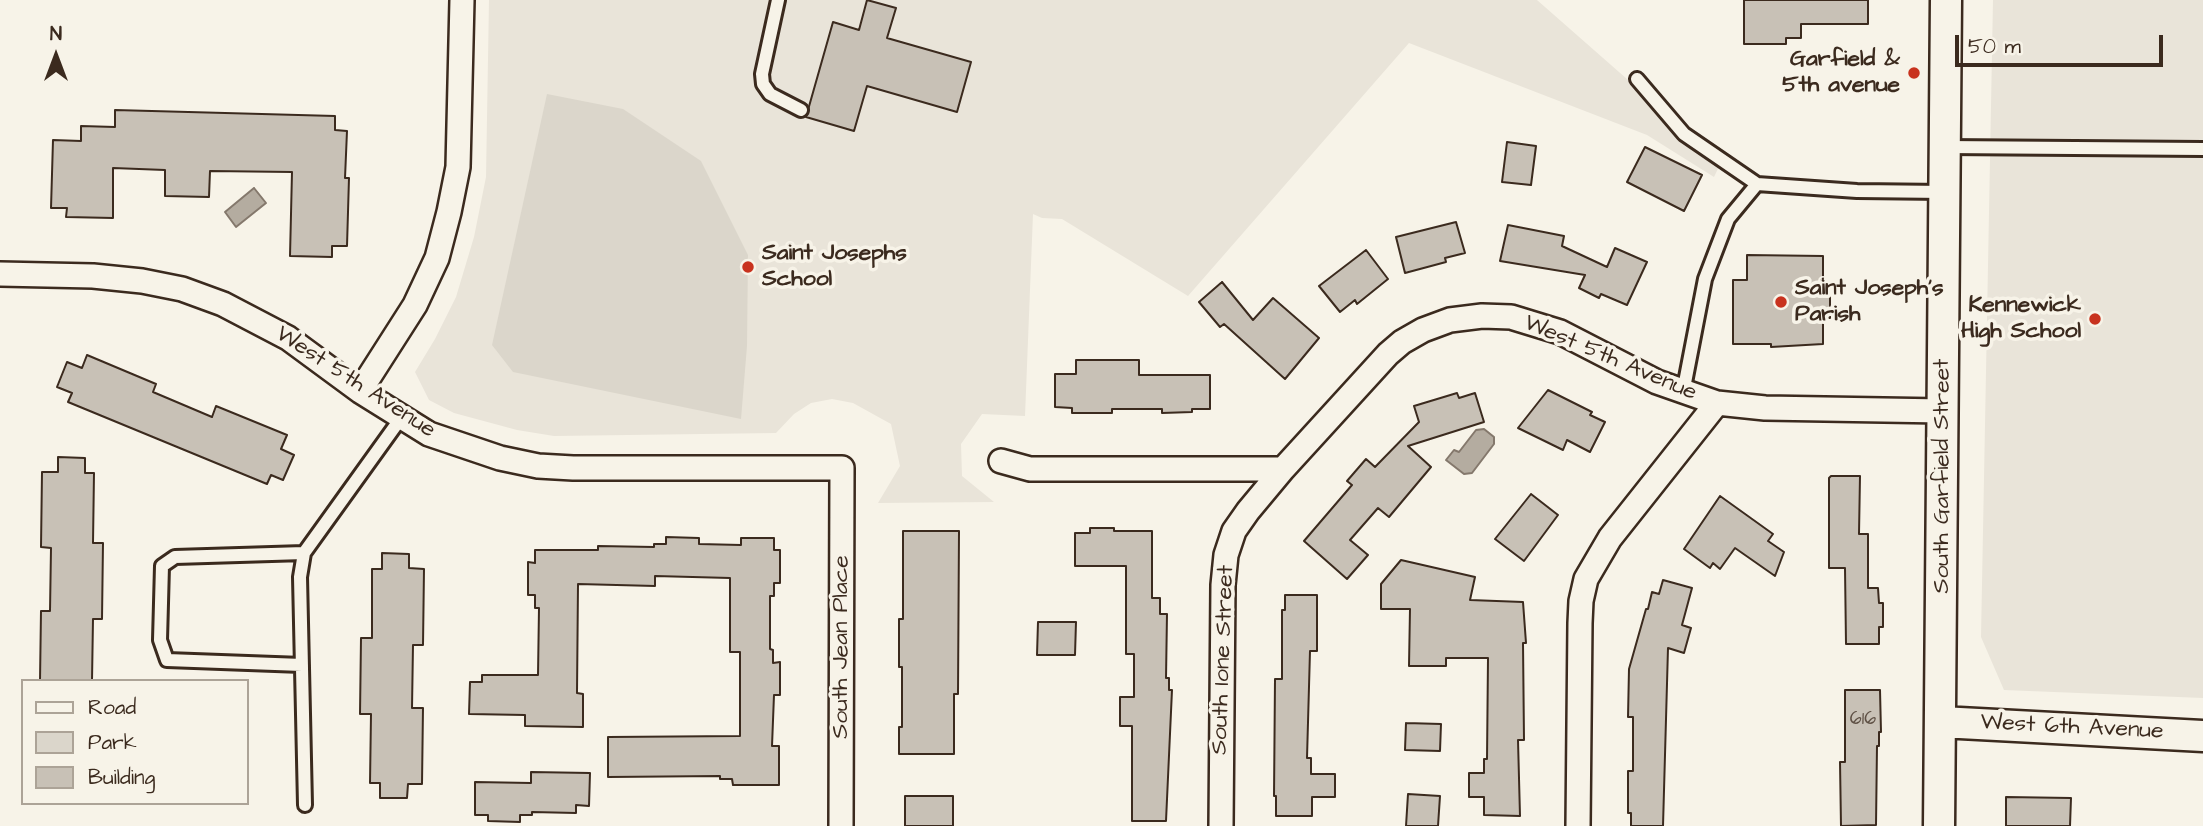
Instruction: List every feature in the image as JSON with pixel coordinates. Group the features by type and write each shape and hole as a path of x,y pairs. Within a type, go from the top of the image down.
{"street":[{"path":"360,391 415,304 437,258 458,167 462,0"},
{"name":"South Garfield Street","path":"1939,826 1946,0"},
{"name":"West 5th Avenue","path":"0,274 93,276 142,281 182,289 223,304 276,331 360,391 429,434 464,447 538,466 842,468"},
{"name":"West 5th Avenue","path":"1283,469 1402,342 1423,330 1450,320 1492,316 1511,317 1560,332 1657,382 1717,403 1765,408 1943,411"},
{"path":"1578,826 1580,623 1586,579 1611,538 1717,403"},
{"path":"1001,461 1030,469 1283,469"},
{"name":"South Jean Place","path":"841,826 842,468"},
{"name":"South Ione Street","path":"1221,826 1223,585 1226,555 1234,531 1283,469"},
{"name":"West 6th Avenue","path":"1941,722 2203,736"}],"lane":[{"path":"778,0 762,74 763,85 770,94 801,110"},
{"path":"1637,79 1684,135 1757,184 1857,191 1945,192"},
{"path":"1944,148 2203,149"},
{"path":"1683,393 1705,279 1728,219 1757,184"},
{"path":"305,805 300,577 304,553 401,418"},
{"path":"302,665 167,660 160,640 162,566 175,557 304,553"}],"shaded area":[{"name":"Saint Josephs School","path":"489,0 1537,0 1652,101 1726,152 1714,177 1647,135 1409,43 1188,296 1062,219 1042,218 1033,214 1025,416 982,414 961,444 962,476 994,502 878,503 900,466 891,424 853,403 832,399 811,403 794,414 776,433 554,436 517,430 454,413 429,400 415,372 456,297 474,237 486,177"},
{"name":"Kennewick High School","path":"1993,0 2203,0 2203,698 2004,690 1981,637"},
{"path":"254,188 266,203 236,227 225,212"},
{"path":"1484,429 1494,437 1494,444 1472,473 1464,474 1446,460 1454,450 1459,452 1476,430"}],"green space":[{"path":"547,94 623,109 701,161 748,255 747,346 741,419 513,372 492,345"}],"building":[{"path":"867,0 896,8 887,38 971,62 957,112 867,86 854,131 806,117 833,22 859,30"},
{"path":"1744,0 1868,0 1868,24 1801,24 1801,38 1786,38 1786,44 1744,44"},
{"path":"115,110 335,116 335,130 347,131 347,246 332,246 332,257 290,256 292,172 210,171 209,197 165,196 165,170 113,168 113,218 66,217 67,208 51,208 53,140 81,141 81,126 115,127"},
{"path":"1507,142 1536,146 1531,185 1502,182"},
{"path":"1645,147 1702,175 1684,211 1627,182"},
{"path":"1456,222 1465,253 1445,258 1446,262 1405,273 1396,237"},
{"path":"1508,225 1564,236 1562,246 1607,267 1615,248 1647,262 1627,305 1601,294 1599,298 1579,288 1585,275 1500,261"},
{"path":"1366,250 1388,279 1357,304 1355,300 1340,312 1319,286"},
{"name":"Saint Joseph's Parish","path":"1747,255 1823,256 1823,286 1830,286 1830,318 1823,318 1823,344 1771,347 1771,344 1733,344 1733,280 1747,280"},
{"path":"1222,282 1253,320 1273,298 1319,338 1285,379 1224,324 1220,327 1199,302"},
{"path":"87,355 156,384 153,392 212,417 216,406 287,435 281,449 294,455 283,480 271,475 267,484 68,402 72,393 57,387 67,362 82,368"},
{"path":"1076,360 1139,360 1139,375 1210,375 1210,409 1162,413 1162,409 1112,409 1112,413 1072,413 1072,408 1055,407 1055,374 1076,374"},
{"path":"1548,390 1592,412 1590,415 1605,422 1590,452 1567,440 1563,450 1518,428"},
{"path":"1457,393 1459,398 1475,393 1484,422 1408,446 1431,467 1389,517 1378,508 1350,540 1368,555 1347,579 1304,541 1352,485 1347,481 1366,459 1375,467 1419,422 1414,406"},
{"path":"58,457 85,458 85,473 94,473 93,543 103,543 102,619 93,619 92,679 40,679 41,611 50,611 51,548 41,547 42,472 58,472"},
{"path":"1831,476 1860,476 1859,534 1868,534 1868,588 1878,588 1879,603 1883,603 1883,627 1879,627 1879,644 1846,644 1845,568 1829,568"},
{"path":"1531,494 1558,515 1524,561 1495,539"},
{"path":"1720,496 1773,534 1768,541 1784,552 1775,576 1735,548 1720,569 1713,563 1710,568 1684,549"},
{"path":"1090,528 1152,531 1152,598 1160,598 1160,614 1167,614 1166,678 1169,678 1169,690 1172,690 1166,821 1132,821 1132,726 1120,726 1120,697 1134,697 1134,654 1126,654 1126,566 1075,566 1075,533 1090,533"},
{"path":"903,531 959,531 958,694 954,694 954,754 899,754 899,727 902,727 899,619 903,619"},
{"path":"666,537 699,538 699,544 741,545 741,538 774,538 774,550 780,550 780,583 774,583 774,596 770,596 770,649 773,650 773,663 780,662 780,695 774,695 772,746 779,746 779,785 733,785 732,779 720,779 720,776 608,777 608,737 740,736 740,652 730,652 730,578 655,576 655,586 578,584 577,693 583,694 583,727 525,726 525,715 469,714 470,682 482,682 482,675 538,675 539,608 535,608 535,595 528,595 528,562 535,563 535,550 598,550 598,546 654,547 654,544 666,544"},
{"path":"382,553 409,554 409,568 424,569 423,645 413,645 412,708 423,708 422,784 408,784 407,798 380,798 380,783 370,783 371,714 360,714 361,638 372,638 372,569 382,569"},
{"path":"1401,560 1475,577 1470,600 1523,602 1526,643 1523,643 1524,740 1518,740 1520,816 1484,815 1484,797 1469,797 1469,773 1484,773 1484,759 1487,759 1488,658 1446,658 1446,666 1409,666 1410,609 1381,609 1381,584"},
{"path":"1663,580 1692,588 1682,625 1691,628 1684,653 1668,648 1663,826 1631,826 1631,813 1628,813 1628,771 1633,771 1633,717 1628,717 1629,669 1652,592 1659,594"},
{"path":"1285,595 1317,595 1317,651 1310,651 1307,758 1311,758 1311,774 1335,774 1335,797 1312,797 1312,816 1276,816 1275,679 1282,679 1282,610 1285,610"},
{"path":"1038,622 1076,622 1075,655 1037,655"},
{"path":"1845,690 1880,690 1881,732 1877,746 1876,825 1841,826 1840,762 1845,762"},
{"path":"1406,723 1441,724 1440,751 1405,750"},
{"path":"531,772 590,773 589,806 576,805 576,813 532,812 532,815 520,815 520,822 488,821 488,815 475,815 475,782 531,783"},
{"path":"1408,794 1440,796 1438,826 1406,826"},
{"path":"905,796 953,796 953,826 905,826"},
{"path":"2006,797 2071,798 2070,826 2006,826"}],"place":[{"name":"Garfield & 5th avenue","path":"1914,73"},
{"name":"Saint Josephs School","path":"748,267"},
{"name":"Saint Joseph's Parish","path":"1781,302"},
{"name":"Kennewick High School","path":"2095,319"}]}
